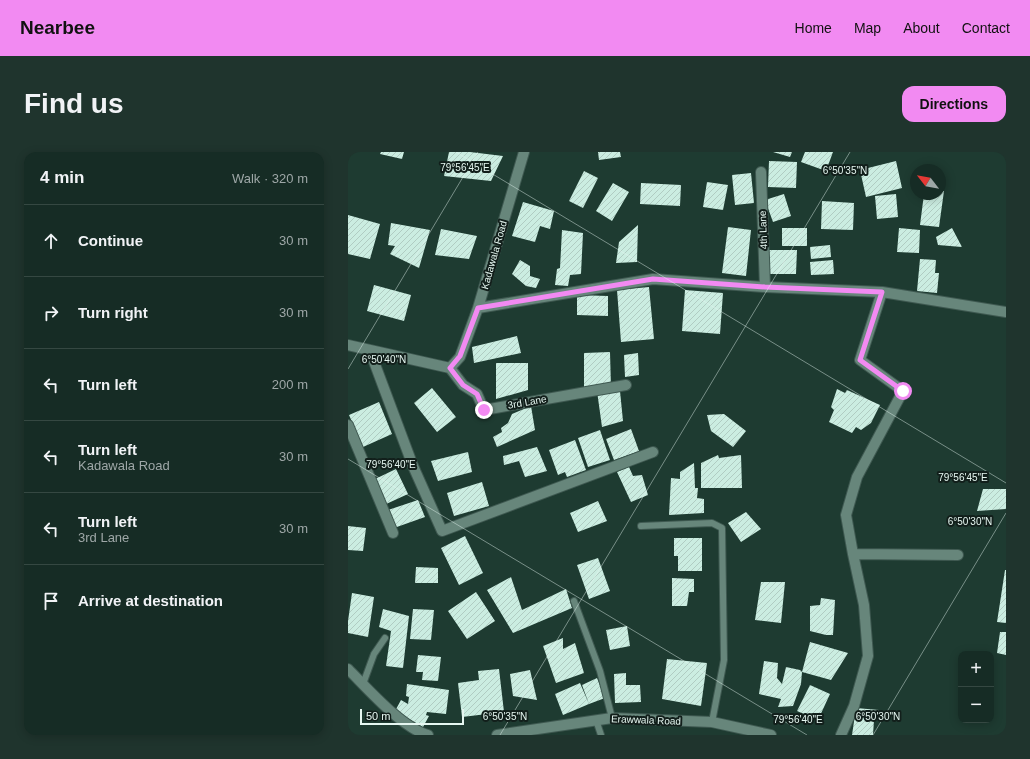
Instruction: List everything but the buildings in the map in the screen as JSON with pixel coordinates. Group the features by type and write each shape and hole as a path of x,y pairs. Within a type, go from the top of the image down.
{"street":[{"name":"Kadawala Road","path":"450,368 460,356 478,308 524,152"},
{"name":"4th Lane","path":"761,172 765,287"},
{"path":"478,308 653,279 765,287 882,292 1006,312"},
{"path":"841,735 854,706 868,656 864,605 846,515 857,477 903,391 860,360 882,292"},
{"path":"348,345 450,368"},
{"path":"370,351 413,466 442,531 652,452"},
{"name":"3rd Lane","path":"450,368 463,385 477,394 484,410 626,385"},
{"path":"348,425 393,533"},
{"path":"853,554 958,556"},
{"path":"348,669 411,731 428,735"},
{"name":"Erawwala Road","path":"503,735 612,718 712,722 771,735"}],"lane":[{"path":"641,526 712,523 722,528 724,660 712,722"},
{"path":"574,601 600,671 612,718"},
{"path":"363,684 374,654 384,638"},
{"path":"596,720 601,735"}],"route":[{"path":"484,410 477,394 463,385 450,368 460,356 478,308 653,279 765,287 882,292 860,360 903,391"}]}
